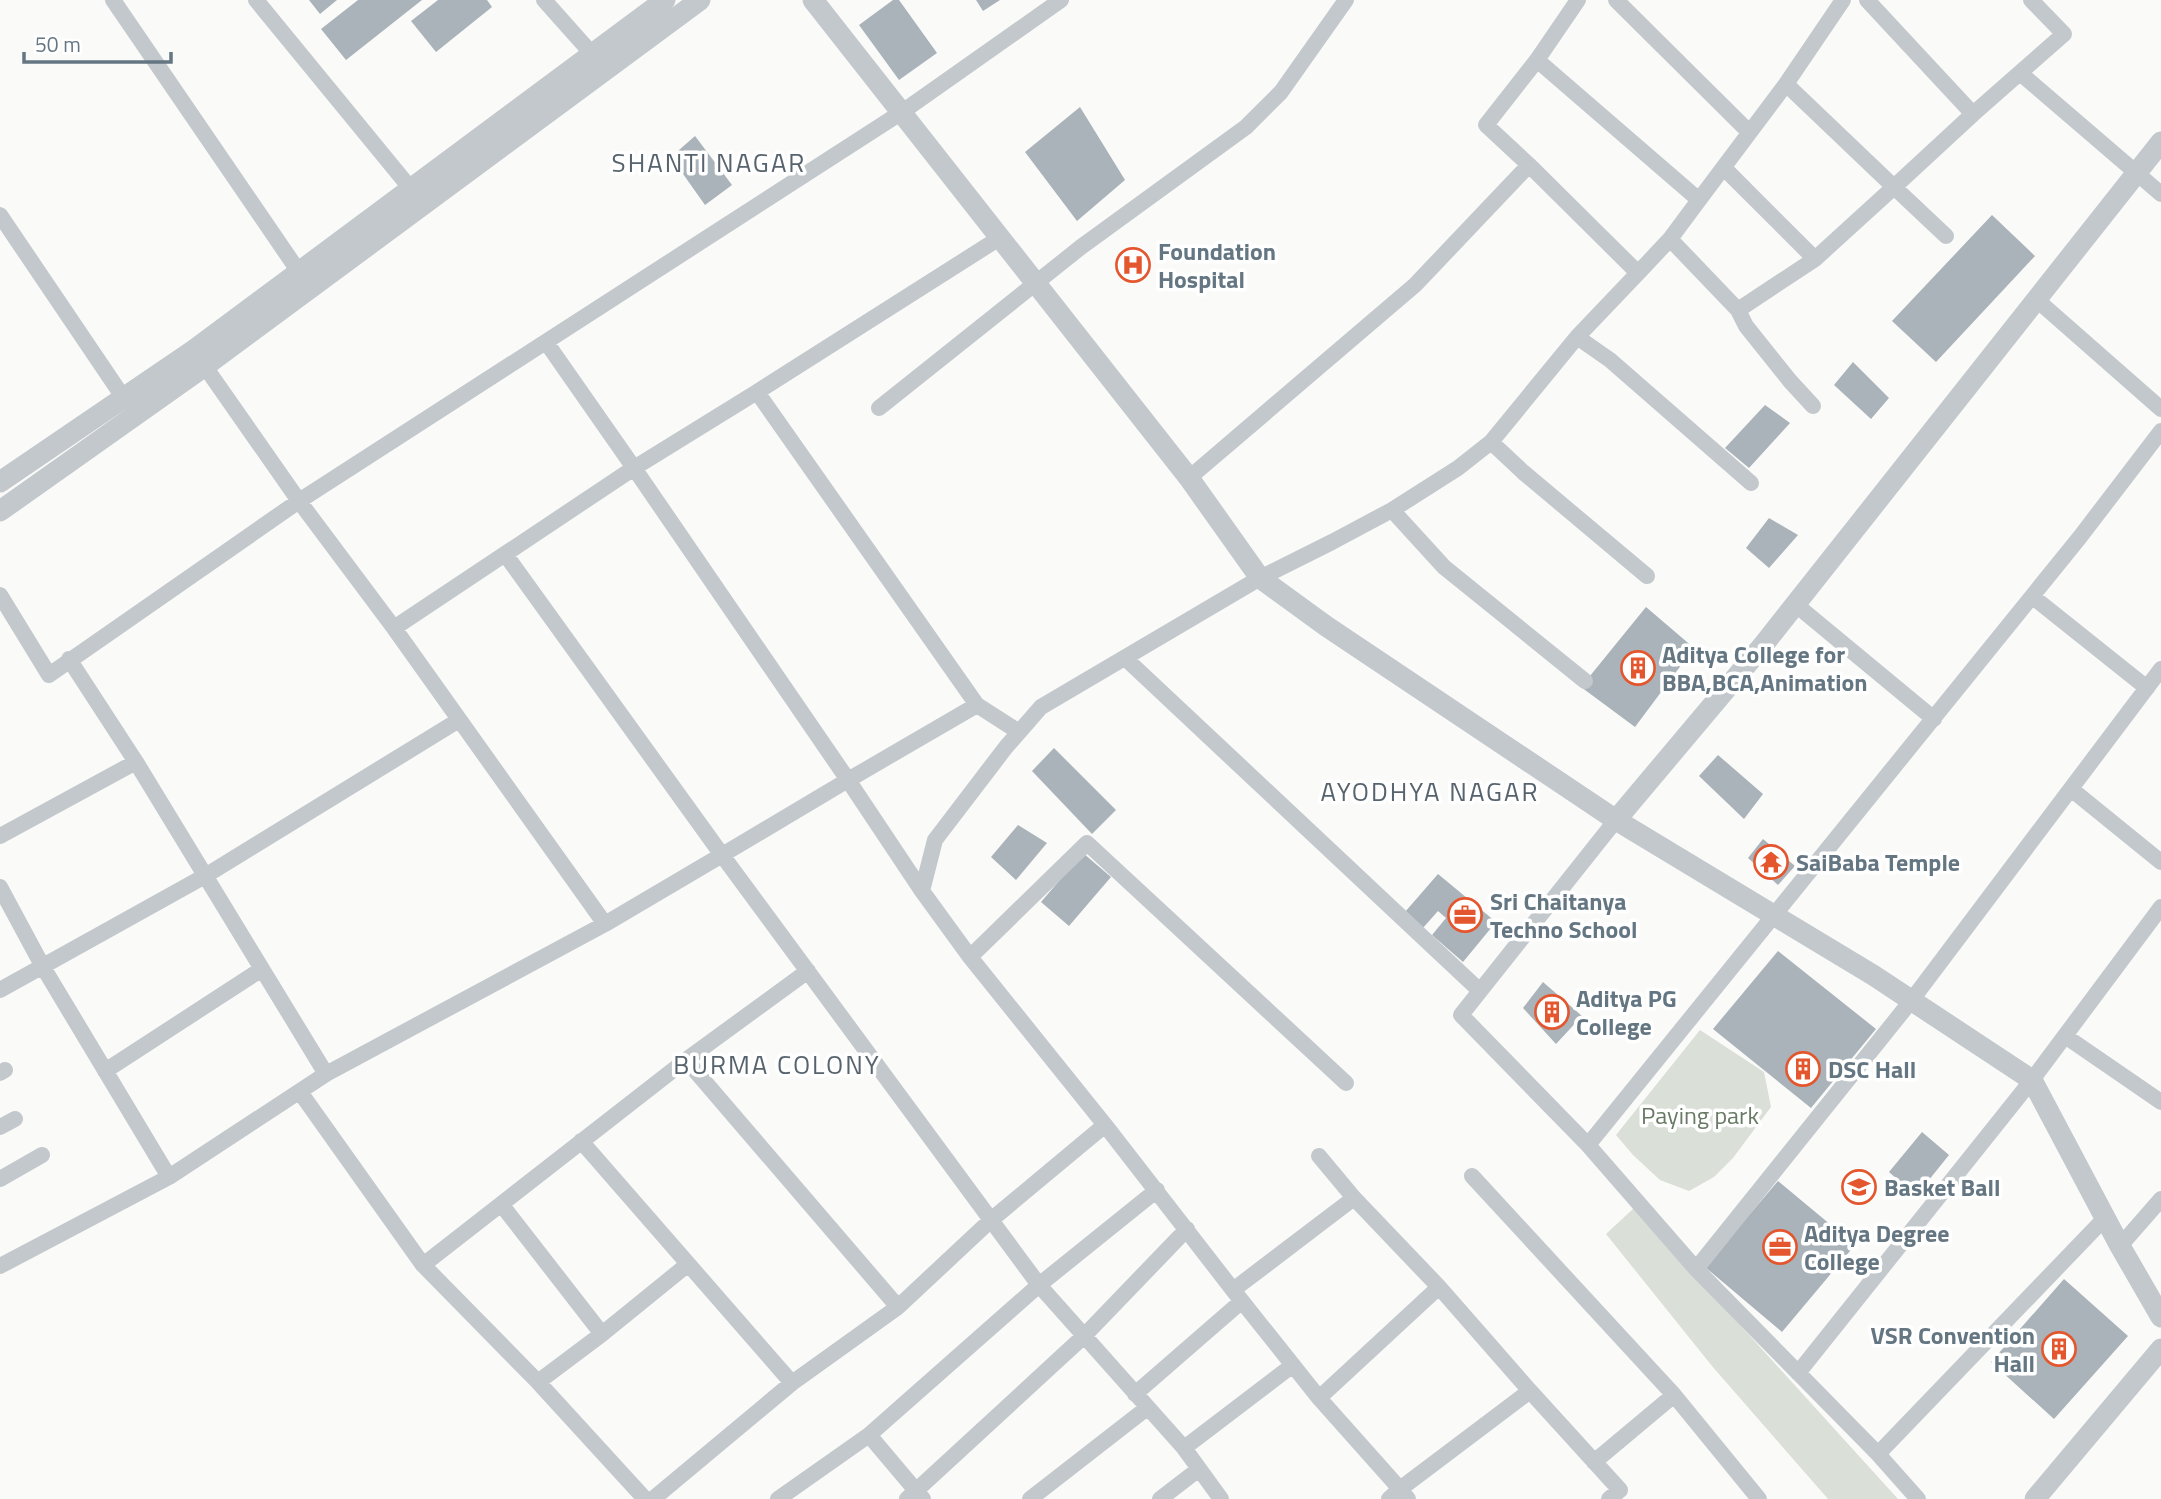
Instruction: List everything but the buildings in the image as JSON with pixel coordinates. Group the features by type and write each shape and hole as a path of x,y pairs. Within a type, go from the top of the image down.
{"street":[{"path":"113,0 299,272"},
{"path":"256,0 411,189"},
{"path":"544,0 593,55"},
{"path":"0,482 123,397 200,358 299,272 665,0"},
{"path":"0,511 200,358 700,0"},
{"path":"813,0 1189,478 1260,578 1326,626 1616,820 1873,975 2032,1080 2161,1317"},
{"path":"0,595 49,675 299,501 902,112 1061,0"},
{"path":"879,408 1036,282 1246,127 1281,92 1346,0"},
{"path":"1578,0 1537,60 1486,125 1637,273"},
{"path":"1616,0 1633,6 1749,132"},
{"path":"922,891 935,840 1041,707 1260,578 1392,509 1458,468 1491,442 1577,337 1670,239 1786,84 1843,0"},
{"path":"1867,0 1973,114"},
{"path":"1738,310 1815,259 2064,34 2031,0"},
{"path":"1537,60 1699,200"},
{"path":"2020,73 2161,194"},
{"path":"1786,84 1946,236"},
{"path":"1918,1499 1878,1454 1696,1269 1588,1146 1461,1015 1616,820 1796,604 2161,142"},
{"path":"1189,478 1415,285 1529,165"},
{"path":"1724,168 1815,259"},
{"path":"0,215 123,397"},
{"path":"394,628 634,468 1001,237"},
{"path":"1670,239 1738,310 1746,326 1814,407"},
{"path":"2037,300 2161,409"},
{"path":"1577,337 1610,360 1751,483"},
{"path":"546,342 970,957 1157,1190 1237,1296 1399,1496 1530,1391"},
{"path":"200,358 299,501 394,628 605,924"},
{"path":"757,392 977,705 1019,732"},
{"path":"1588,1146 2032,597 2161,431"},
{"path":"1491,442 1647,576"},
{"path":"1392,509 1444,567 1585,681"},
{"path":"505,554 722,855 1039,1285 1184,1448 1221,1499"},
{"path":"2032,597 2147,688"},
{"path":"1796,604 1934,719"},
{"path":"1125,658 1480,991"},
{"path":"69,659 136,762 326,1074"},
{"path":"1696,1269 1911,1001 2161,669"},
{"path":"0,1266 169,1177 326,1074 605,924 977,705"},
{"path":"0,990 205,876 459,720"},
{"path":"0,836 136,762"},
{"path":"2071,789 2161,862"},
{"path":"970,957 1087,844 1346,1083"},
{"path":"0,887 43,967 169,1177"},
{"path":"1798,1373 2032,1080 2161,907"},
{"path":"105,1071 262,969"},
{"path":"423,1265 685,1060 808,971"},
{"path":"2065,1036 2161,1102"},
{"path":"685,1060 898,1307"},
{"path":"300,1091 423,1265 538,1382 645,1499"},
{"path":"0,1127 15,1119"},
{"path":"653,1499 792,1383 898,1307 991,1220 1105,1125"},
{"path":"581,1141 792,1383"},
{"path":"0,1180 41,1155"},
{"path":"1319,1156 1594,1462 1618,1496"},
{"path":"1472,1176 1674,1395 1759,1499"},
{"path":"778,1499 869,1435 1039,1285 1157,1190"},
{"path":"1135,1394 1237,1296 1354,1198"},
{"path":"2120,1246 2161,1199"},
{"path":"501,1204 602,1334"},
{"path":"1878,1454 2105,1218"},
{"path":"869,1435 916,1496 1084,1336 1187,1229"},
{"path":"538,1382 687,1265"},
{"path":"1319,1398 1439,1287"},
{"path":"2035,1499 2161,1349"},
{"path":"1184,1448 1293,1365"},
{"path":"1594,1462 1674,1395"},
{"path":"1030,1499 1147,1408"},
{"path":"1160,1499 1199,1469"}],"green space":[{"name":"Paying park","path":"1700,1030 1764,1072 1771,1107 1733,1158 1714,1177 1689,1191 1660,1180 1616,1135"},
{"path":"1634,1208 1898,1499 1828,1499 1712,1366 1606,1234"}],"place":[{"name":"Foundation Hospital","path":"1133,265"},
{"name":"Aditya College for BBA,BCA,Animation","path":"1638,668"},
{"name":"SaiBaba Temple","path":"1771,862"},
{"name":"Sri Chaitanya Techno School","path":"1465,915"},
{"name":"Aditya PG College","path":"1552,1012"},
{"name":"DSC Hall","path":"1803,1069"},
{"name":"Basket Ball","path":"1859,1187"},
{"name":"Aditya Degree College","path":"1780,1247"},
{"name":"VSR Convention Hall","path":"2059,1349"}],"district":[{"name":"SHANTI NAGAR","path":"709,162"},
{"name":"AYODHYA NAGAR","path":"1430,791"},
{"name":"BURMA COLONY","path":"777,1064"}]}
